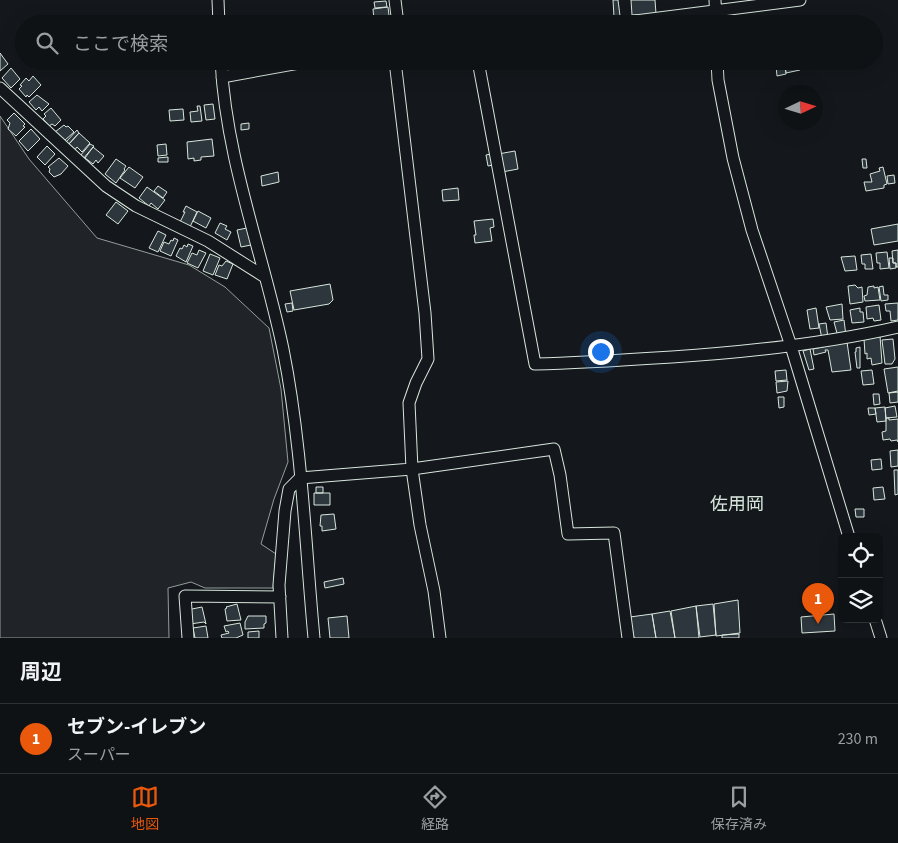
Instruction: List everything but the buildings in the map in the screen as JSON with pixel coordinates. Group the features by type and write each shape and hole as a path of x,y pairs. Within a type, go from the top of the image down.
{"street":[{"path":"218,0 219,15"},
{"path":"395,0 397,15"},
{"path":"664,15 715,6 800,0"},
{"path":"222,70 227,122 239,180 265,277 290,387 314,638"},
{"path":"222,77 260,70"},
{"path":"396,70 425,313 428,358 409,403 412,469 420,524 434,591 440,638"},
{"path":"480,70 535,364 583,363 742,352 849,338 898,327"},
{"path":"717,70 733,158 752,230 848,533"},
{"path":"0,88 67,152 106,186 136,206 208,240 265,277"},
{"path":"282,638 280,562 285,511 289,489 300,478 412,469 554,449 560,475 568,534 614,533 628,638"},
{"path":"188,638 185,596 280,597"},
{"path":"876,623 881,638"}],"shaded area":[{"path":"0,116 29,159 97,238 189,265 225,287 269,328 281,389 288,462 274,499 261,544 276,554 273,588 205,588 191,582 168,588 169,638 0,638"}],"place":[{"name":"セブン-イレブン","path":"818,624"}],"district":[{"name":"佐用岡","path":"737,504"}]}
